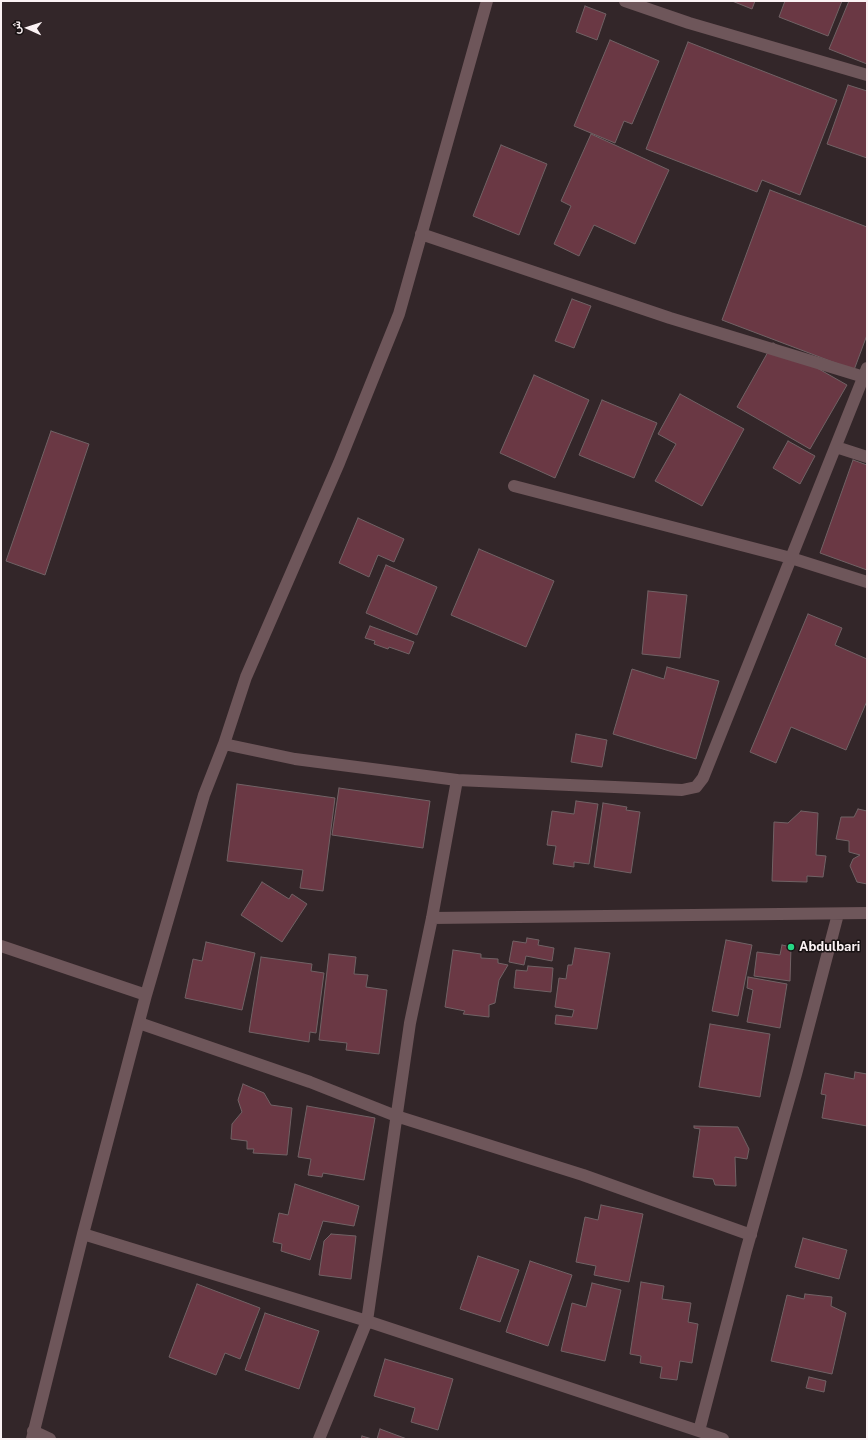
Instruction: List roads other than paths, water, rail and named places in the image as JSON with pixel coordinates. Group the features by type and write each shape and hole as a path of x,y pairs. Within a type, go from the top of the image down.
{"street":[{"path":"50,1439 32,1435 146,995 204,795 224,744 246,677 339,463 399,314 487,1"},
{"path":"625,1 689,24 867,75"},
{"path":"224,744 295,759 457,780 665,790 682,790 696,787 703,778 865,372 670,318 421,234"},
{"path":"836,447 867,457"},
{"path":"514,486 791,558 867,582"},
{"path":"319,1439 367,1321 410,1022 432,918 457,780"},
{"path":"432,918 867,913"},
{"path":"699,1431 838,914"},
{"path":"1,946 146,995"},
{"path":"139,1023 310,1082 396,1116 583,1175 751,1236"},
{"path":"83,1234 367,1321 723,1439"}],"place":[{"name":"Abdulbari","path":"791,947"}]}
